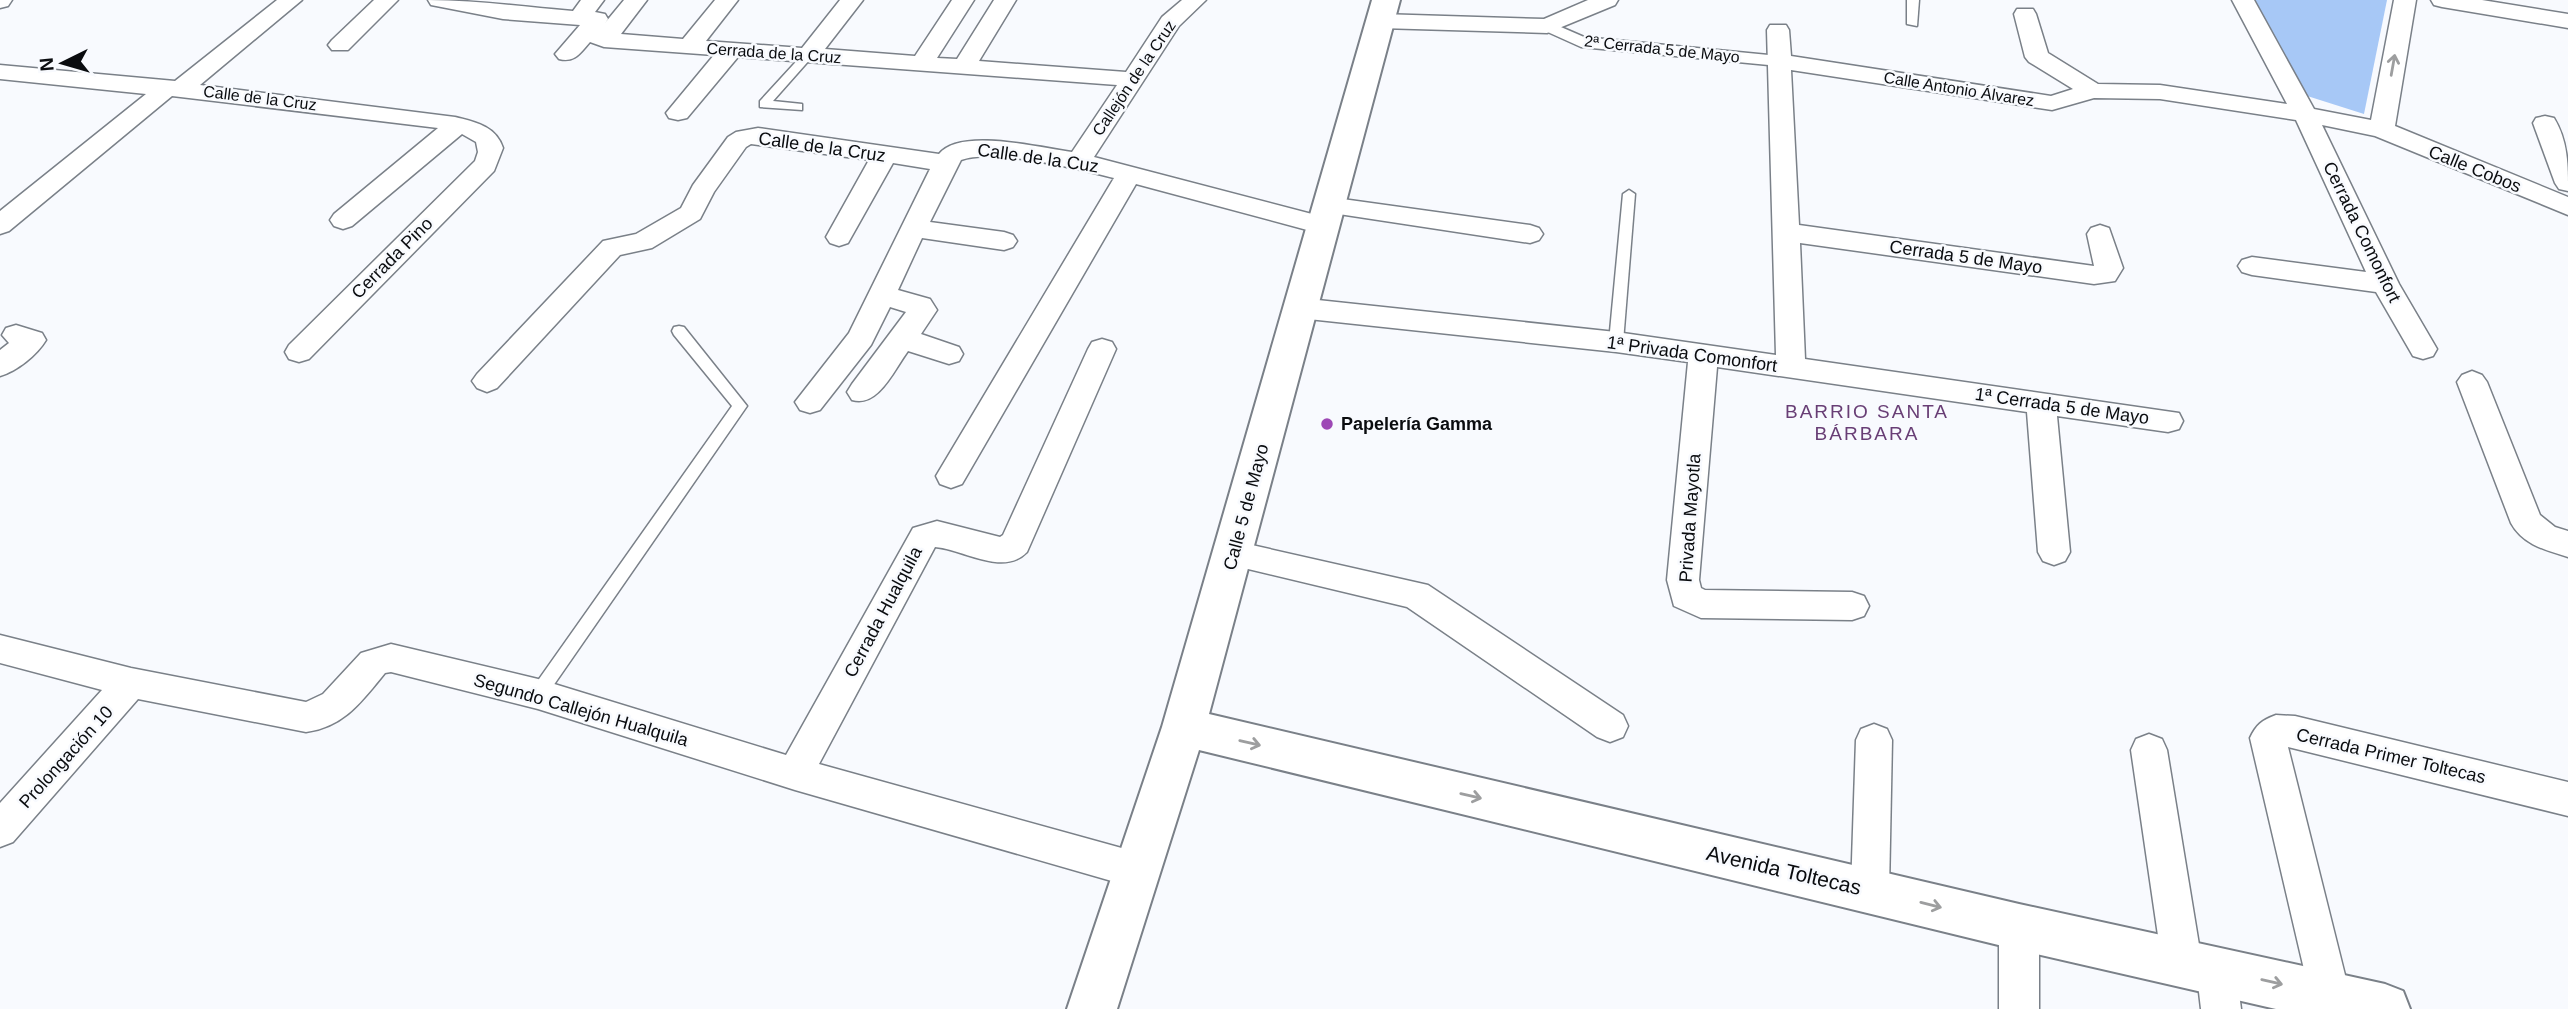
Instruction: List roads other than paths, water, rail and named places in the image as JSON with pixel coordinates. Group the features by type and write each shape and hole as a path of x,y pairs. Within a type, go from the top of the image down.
{"street":[{"path":"0,225 290,0"},
{"path":"340,45 387,0"},
{"name":"Cerrada de la Cruz","path":"439,0 503,12 590,22 689,47 1130,79"},
{"path":"566,54 590,22 636,0"},
{"path":"689,47 727,0"},
{"path":"808,55 852,0"},
{"path":"921,65 963,0"},
{"path":"963,68 1004,0"},
{"name":"Callejón de la Cruz","path":"1079,161 1130,79 1170,22 1195,0"},
{"name":"2ª Cerrada 5 de Mayo","path":"1547,26 1607,0"},
{"name":"Cerrada Comonfort","path":"2243,0 2305,114 2385,284 2423,349"},
{"path":"2382,131 2404,0"},
{"path":"2442,0 2497,4 2568,21"},
{"name":"2ª Cerrada 5 de Mayo","path":"1383,11 1547,26 1581,42 1779,61"},
{"name":"Calle 5 de Mayo","path":"1091,1009 1184,727 1383,11"},
{"path":"2025,15 2036,57 2093,91"},
{"name":"1ª Privada Comonfort","path":"1299,308 1616,342 1791,368 1778,30"},
{"path":"678,113 731,50"},
{"name":"Calle Antonio Álvarez","path":"1779,61 2052,103 2093,91 2160,92 2305,114"},
{"name":"Calle de la Cruz","path":"0,72 176,87 456,125 481,134 491,145 491,154 485,165"},
{"name":"Calle Cobos","path":"2305,114 2382,131 2568,207"},
{"path":"2545,123 2568,183"},
{"path":"343,220 456,125"},
{"name":"Calle de la Cruz","path":"487,381 612,247 643,242 691,213 702,191 737,142 745,137 758,136 945,163"},
{"name":"Calle de la Cuz","path":"945,163 952,155 963,150 982,147 1079,161 1325,215 1530,234"},
{"path":"839,237 884,156"},
{"path":"810,402 861,338 945,163"},
{"name":"Cerrada Pino","path":"299,352 485,165"},
{"path":"951,476 1129,174"},
{"path":"915,228 1004,241"},
{"name":"Cerrada 5 de Mayo","path":"1786,232 2094,275 2105,274 2109,268 2100,234"},
{"path":"2252,266 2385,284"},
{"path":"862,392 923,310 920,306 883,296"},
{"path":"0,366 32,340 16,335"},
{"path":"902,338 949,354"},
{"name":"Cerrada Hualquila","path":"795,774 924,537 937,534 1000,550 1010,549 1016,543 1102,349"},
{"name":"Privada Mayotla","path":"1703,356 1683,580 1686,596 1701,604 1852,606"},
{"name":"1ª Cerrada 5 de Mayo","path":"1791,368 2168,421"},
{"path":"2472,382 2527,523 2544,536 2568,544"},
{"path":"2041,403 2054,552"},
{"path":"1234,554 1416,595 1611,726"},
{"name":"Segundo Callejón Hualquila","path":"0,649 131,683 317,717 330,711 373,663 381,659 391,659 538,694 795,774 1136,870"},
{"name":"Prolongación 10","path":"0,830 131,683"},
{"name":"Avenida Toltecas","path":"1184,727 1870,890 2019,927 2206,980 2330,995 2385,1009"},
{"name":"Cerrada Primer Toltecas","path":"2330,995 2268,738 2276,731 2295,732 2568,799"},
{"path":"1870,890 1874,740"},
{"path":"2149,750 2206,980"},
{"path":"2019,927 2019,1009"}],"lane":[{"path":"1913,0 1913,24"},
{"path":"798,107 764,104 808,55"},
{"path":"1616,342 1629,194"},
{"path":"538,694 740,405 679,331"}],"place":[{"name":"Papelería Gamma","path":"1327,424"}],"district":[{"name":"BARRIO SANTA BÁRBARA","path":"1867,422"}]}
